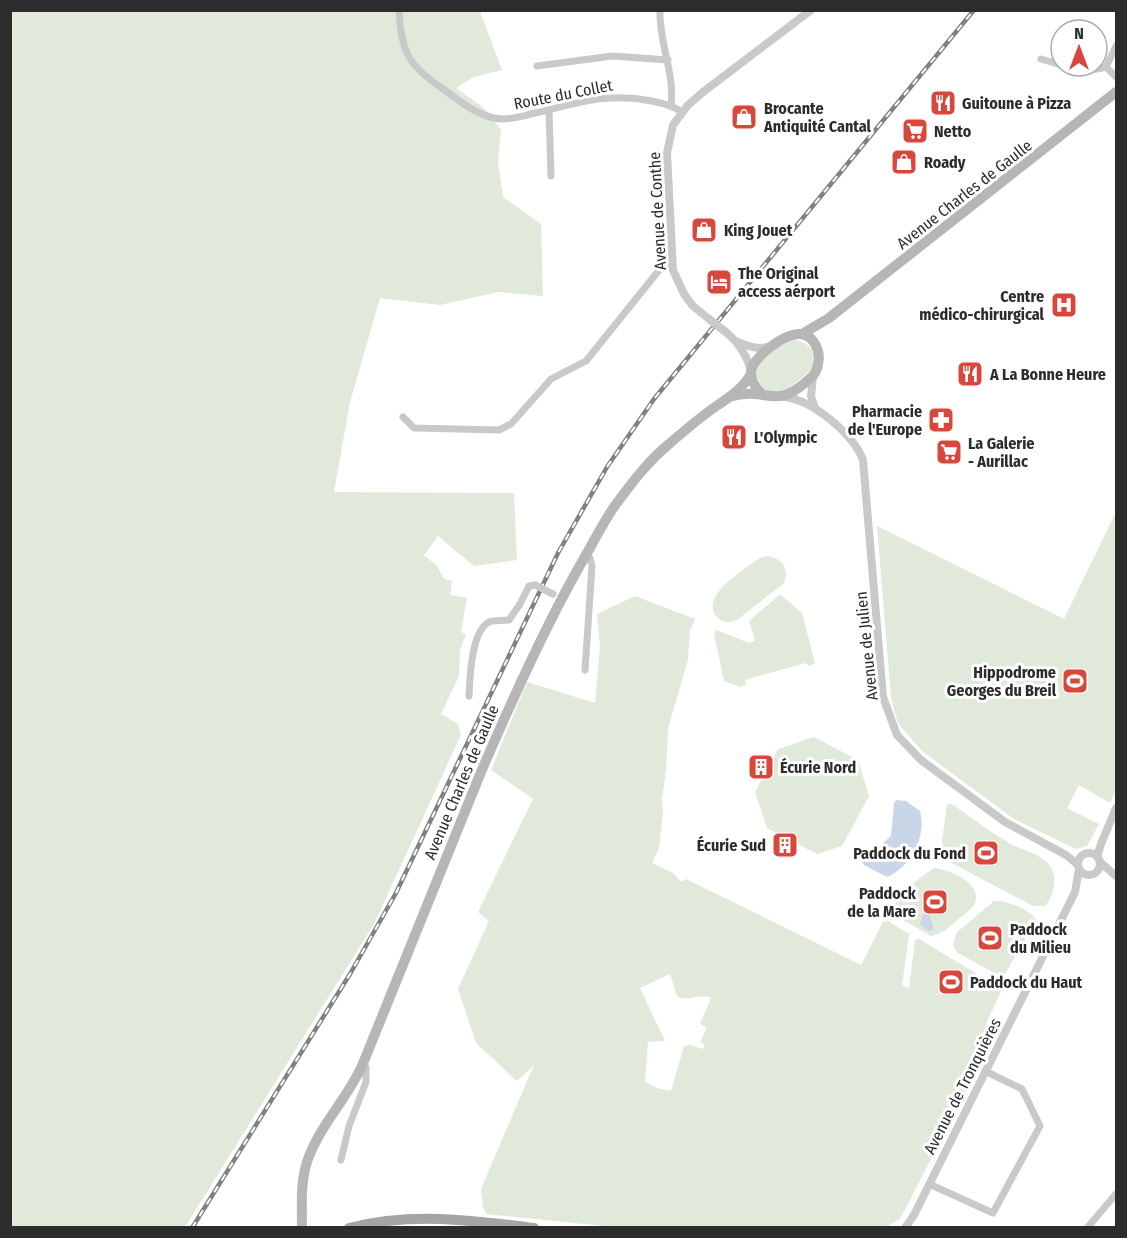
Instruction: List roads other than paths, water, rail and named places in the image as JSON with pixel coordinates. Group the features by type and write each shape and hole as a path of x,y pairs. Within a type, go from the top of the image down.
{"main road":[{"name":"Avenue Charles de Gaulle","path":"801,334 829,318 1116,92"},
{"name":"Avenue Charles de Gaulle","path":"817,347 819,336 829,318"},
{"path":"801,334 808,337 817,347 819,361 813,376 784,397 777,398 761,393 754,384 751,373 759,357 785,339 801,334"},
{"name":"Avenue Charles de Gaulle","path":"302,1227 301,1194 307,1161 317,1138 363,1065 504,719 558,595 586,555 613,509 647,465 667,445 732,396 744,385 751,373"},
{"name":"Avenue Charles de Gaulle","path":"732,396 748,392 761,393"},
{"path":"349,1227 388,1220 434,1217 534,1227"}],"street":[{"name":"Route du Collet","path":"399,10 403,45 413,66 422,75 472,109 494,118 517,117 576,102 617,96 671,106 682,112"},
{"path":"660,10 661,34 672,88 671,106"},
{"name":"Avenue de Conthe","path":"751,373 745,353 737,342 693,306 684,294 672,263 667,153 673,125 682,112 703,92 811,10"},
{"path":"1109,61 1116,46"},
{"path":"537,66 577,59 612,57 668,60"},
{"path":"1041,59 1049,62"},
{"path":"549,110 551,176"},
{"path":"403,417 414,428 499,430 511,424 551,379 586,361 660,269 672,263"},
{"path":"737,342 758,348 773,346"},
{"path":"813,376 811,396 816,408"},
{"name":"Avenue de Julien","path":"784,397 797,399 816,408 852,440 863,460 884,697 897,735 921,760 1005,822 1066,855 1083,874 1116,878"},
{"path":"585,670 591,566 590,558 586,555"},
{"path":"469,696 472,655 481,630 490,622 509,620 528,586 535,585 558,595"},
{"path":"1093,856 1116,808"},
{"name":"Avenue de Julien","path":"1028,835 1067,852 1093,856"},
{"path":"1078,866 1079,858 1093,856"},
{"path":"1093,856 1116,878"},
{"name":"Avenue de Tronquières","path":"905,1227 914,1215 1075,892 1092,874 1093,856"},
{"name":"Avenue de Tronquières","path":"1075,892 1078,866"},
{"path":"341,1160 349,1126 366,1082 366,1067 363,1065"},
{"path":"929,1184 993,1213 1040,1126 1022,1089 986,1071"},
{"path":"1087,1227 1116,1194"},
{"path":"910,1227 914,1215"}],"water":[{"path":"896,800 906,801 920,811 921,830 910,858 896,872 887,877 862,862 891,836"},
{"path":"928,911 933,925 932,930 928,931 920,925 923,914"}],"railway":[{"path":"192,1228 350,974 396,893 558,553 607,467 654,399 974,10"}],"place":[{"name":"Guitoune à Pizza","path":"943,103"},
{"name":"Brocante Antiquité Cantal","path":"744,117"},
{"name":"Netto","path":"915,131"},
{"name":"Roady","path":"904,162"},
{"name":"King Jouet","path":"704,230"},
{"name":"The Original access aérport","path":"719,282"},
{"name":"Centre médico-chirurgical","path":"1064,305"},
{"name":"A La Bonne Heure","path":"970,374"},
{"name":"Pharmacie de l'Europe","path":"941,420"},
{"name":"L'Olympic","path":"734,437"},
{"name":"La Galerie - Aurillac","path":"949,452"},
{"name":"Hippodrome Georges du Breil","path":"1075,681"},
{"name":"Écurie Nord","path":"761,767"},
{"name":"Écurie Sud","path":"785,845"},
{"name":"Paddock du Fond","path":"986,853"},
{"name":"Paddock de la Mare","path":"935,902"},
{"name":"Paddock du Milieu","path":"990,938"},
{"name":"Paddock du Haut","path":"951,982"}]}
